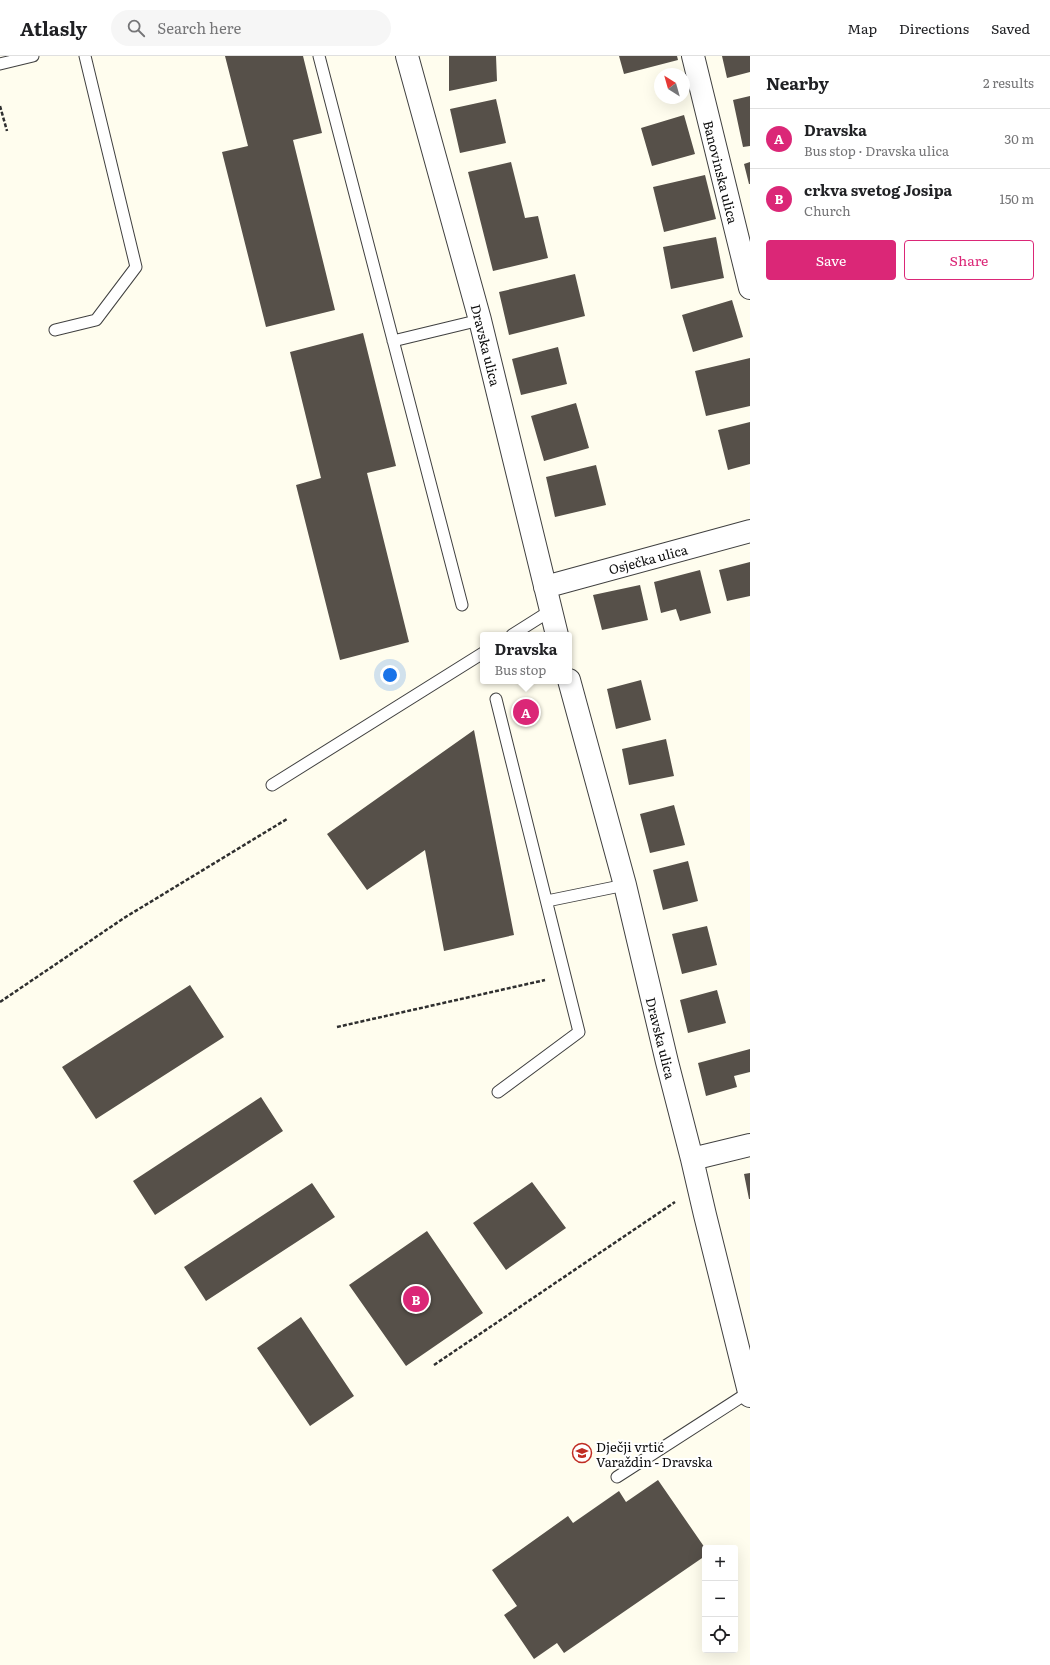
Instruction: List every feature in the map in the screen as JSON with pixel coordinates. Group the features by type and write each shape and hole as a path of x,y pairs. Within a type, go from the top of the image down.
{"street":[{"name":"Dravska ulica","path":"407,56 480,320 556,632"},
{"name":"Banovinska ulica","path":"693,56 750,288"},
{"name":"Osječka ulica","path":"545,587 750,531"},
{"name":"Dravska ulica","path":"570,684 624,885 749,1394"},
{"path":"692,1158 750,1144"}],"lane":[{"path":"0,64 33,56"},
{"path":"55,330 96,320 136,267 85,56"},
{"path":"319,56 462,605"},
{"path":"393,341 480,320"},
{"path":"517,632 550,611"},
{"path":"272,785 480,655"},
{"path":"496,699 579,1032 498,1092"},
{"path":"547,901 624,885"},
{"path":"617,1477 749,1394"}],"path":[{"path":"0,106 7,131"},
{"path":"0,1002 124,918 287,819"},
{"path":"337,1027 565,976"},
{"path":"434,1366 677,1200"}],"building":[{"path":"225,56 303,56 322,133 293,140 335,310 266,327 222,152 248,146"},
{"path":"449,56 496,56 497,81 449,91"},
{"path":"619,56 677,56 678,60 624,74"},
{"path":"722,56 750,56 750,72 727,78"},
{"path":"750,96 750,146 743,147 733,100"},
{"path":"496,99 506,143 460,153 450,109"},
{"path":"684,115 695,154 652,166 641,128"},
{"path":"511,162 525,218 538,216 548,258 493,271 468,172"},
{"path":"750,162 750,184 749,184 744,164"},
{"path":"705,175 716,219 664,232 653,187"},
{"path":"716,237 724,278 671,289 663,247"},
{"path":"575,274 585,316 509,335 499,292"},
{"path":"732,300 743,337 693,352 682,315"},
{"path":"363,333 396,466 367,473 409,642 340,660 296,485 321,478 290,352"},
{"path":"558,347 567,384 521,395 512,359"},
{"path":"750,358 750,406 706,416 695,371"},
{"path":"576,403 589,448 544,461 531,416"},
{"path":"750,422 750,464 728,470 718,430"},
{"path":"596,465 606,505 555,517 546,477"},
{"path":"750,562 750,596 727,601 719,570"},
{"path":"700,570 711,613 680,621 676,609 661,613 654,582"},
{"path":"640,585 648,620 602,630 593,595"},
{"path":"641,680 651,720 616,729 607,689"},
{"path":"474,730 514,935 444,951 425,850 367,890 327,834"},
{"path":"666,739 674,776 629,785 622,749"},
{"path":"674,805 685,845 650,853 640,814"},
{"path":"688,861 698,901 663,910 653,870"},
{"path":"707,926 717,965 682,974 672,934"},
{"path":"190,985 224,1037 96,1119 62,1067"},
{"path":"717,990 726,1023 688,1033 680,1000"},
{"path":"750,1049 750,1072 734,1076 737,1087 706,1096 698,1063"},
{"path":"261,1097 283,1131 155,1215 133,1181"},
{"path":"750,1173 750,1199 749,1199 744,1174"},
{"path":"532,1182 566,1228 506,1270 473,1223"},
{"path":"312,1183 335,1217 206,1301 184,1267"},
{"path":"427,1231 483,1313 406,1366 349,1285"},
{"path":"301,1317 354,1396 310,1426 257,1348"},
{"path":"658,1480 703,1545 702,1558 564,1653 557,1643 534,1659 504,1615 517,1606 492,1570 568,1516 573,1523 619,1491 626,1502"}],"place":[{"name":"Dravska","path":"526,712"},
{"name":"crkva svetog Josipa","path":"416,1299"},
{"name":"Dječji vrtić Varaždin - Dravska","path":"582,1453"}]}
